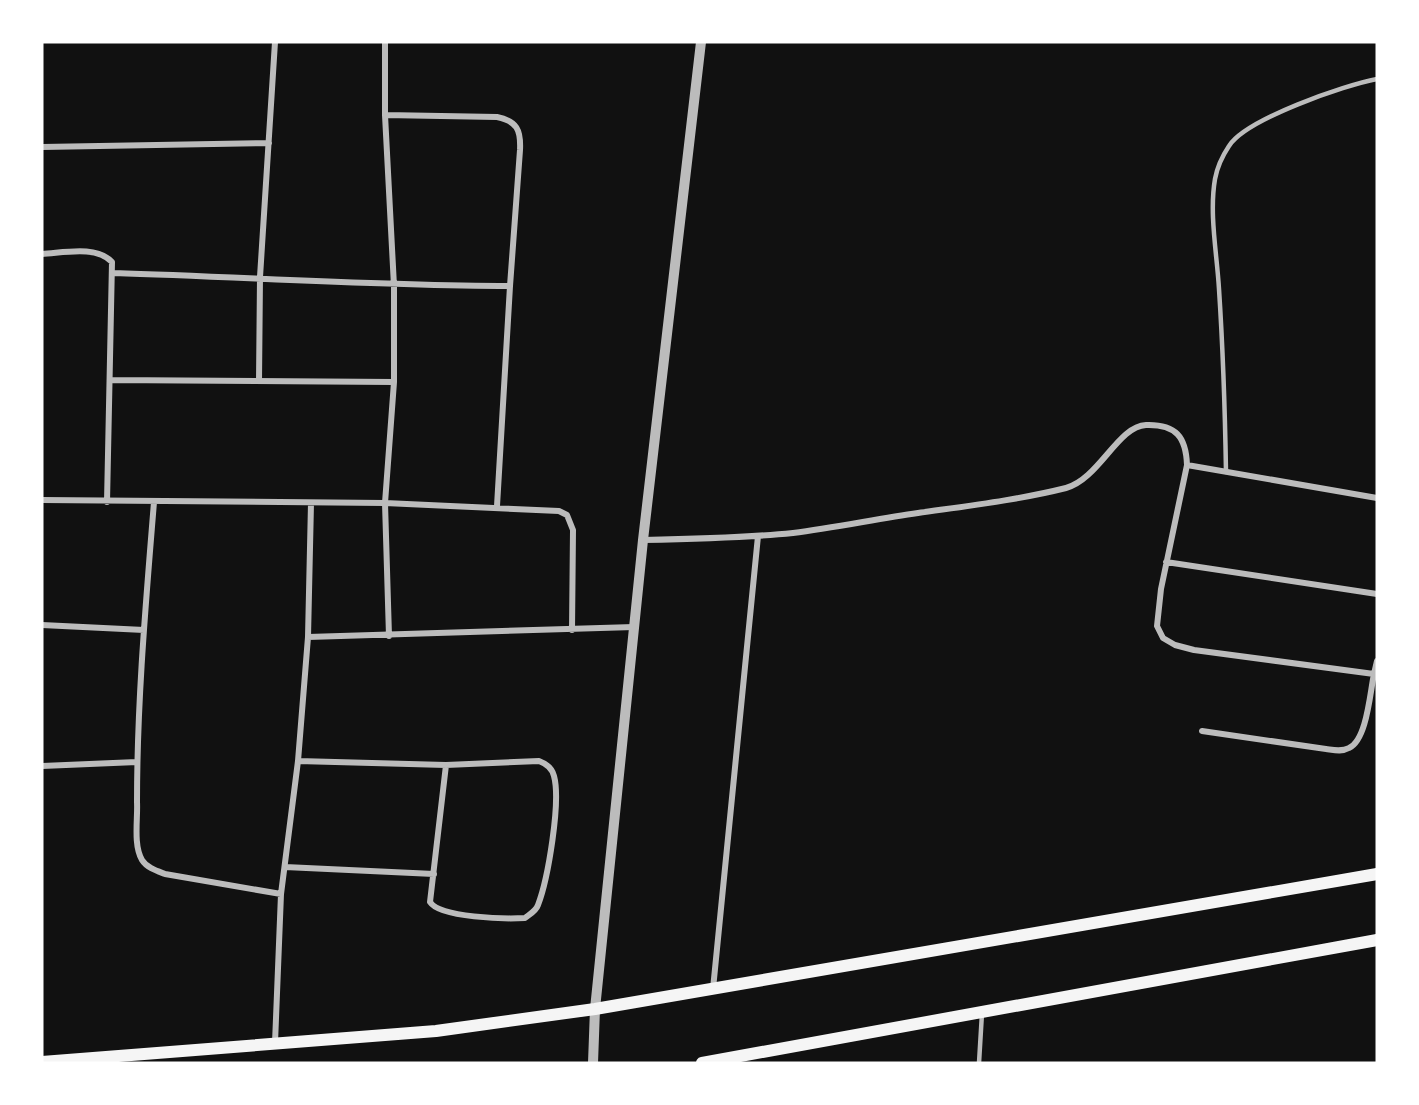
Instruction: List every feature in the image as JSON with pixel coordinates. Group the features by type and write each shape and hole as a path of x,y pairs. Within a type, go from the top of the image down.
{"main road":[{"path":"42,1062 436,1030 595,1009 1377,874"},
{"path":"702,1063 982,1010 1377,940"}],"street":[{"path":"259,381 260,277 275,42"},
{"path":"385,42 385,115 394,286 394,382 385,503 389,636"},
{"path":"593,1063 595,1009 643,540 701,42"},
{"path":"385,115 497,117 509,120 521,134 497,506"},
{"path":"42,147 269,143"},
{"path":"42,254 87,252 100,255 112,262 114,273 106,502"},
{"path":"114,273 260,277 394,286 510,286"},
{"path":"110,380 394,382"},
{"path":"643,540 758,536 795,532 996,501 1068,487 1091,474 1129,432 1143,425 1165,426 1178,433 1186,445 1187,465 1166,562 1157,627 1163,638 1175,645 1249,658 1375,674"},
{"path":"1187,465 1377,498"},
{"path":"42,500 385,503 497,506 559,511 567,515 572,523 572,630"},
{"path":"154,502 137,762 138,842 142,859 151,868 186,879 281,894"},
{"path":"275,1043 281,894 298,761 308,638 310,503"},
{"path":"713,989 758,536"},
{"path":"1166,562 1377,594"},
{"path":"42,625 144,630"},
{"path":"308,638 635,627"},
{"path":"1202,731 1326,750 1341,751 1351,748 1361,737 1377,661"},
{"path":"298,761 446,765 539,760 548,764 554,774 557,793 549,860 537,907 525,918 508,919 436,909 430,902 446,765"},
{"path":"42,766 137,762"},
{"path":"285,867 434,874"}],"lane":[{"path":"1226,472 1225,384 1215,219 1215,180 1222,158 1230,144 1239,135 1268,119 1314,97 1377,79"},
{"path":"979,1063 982,1010"}]}
